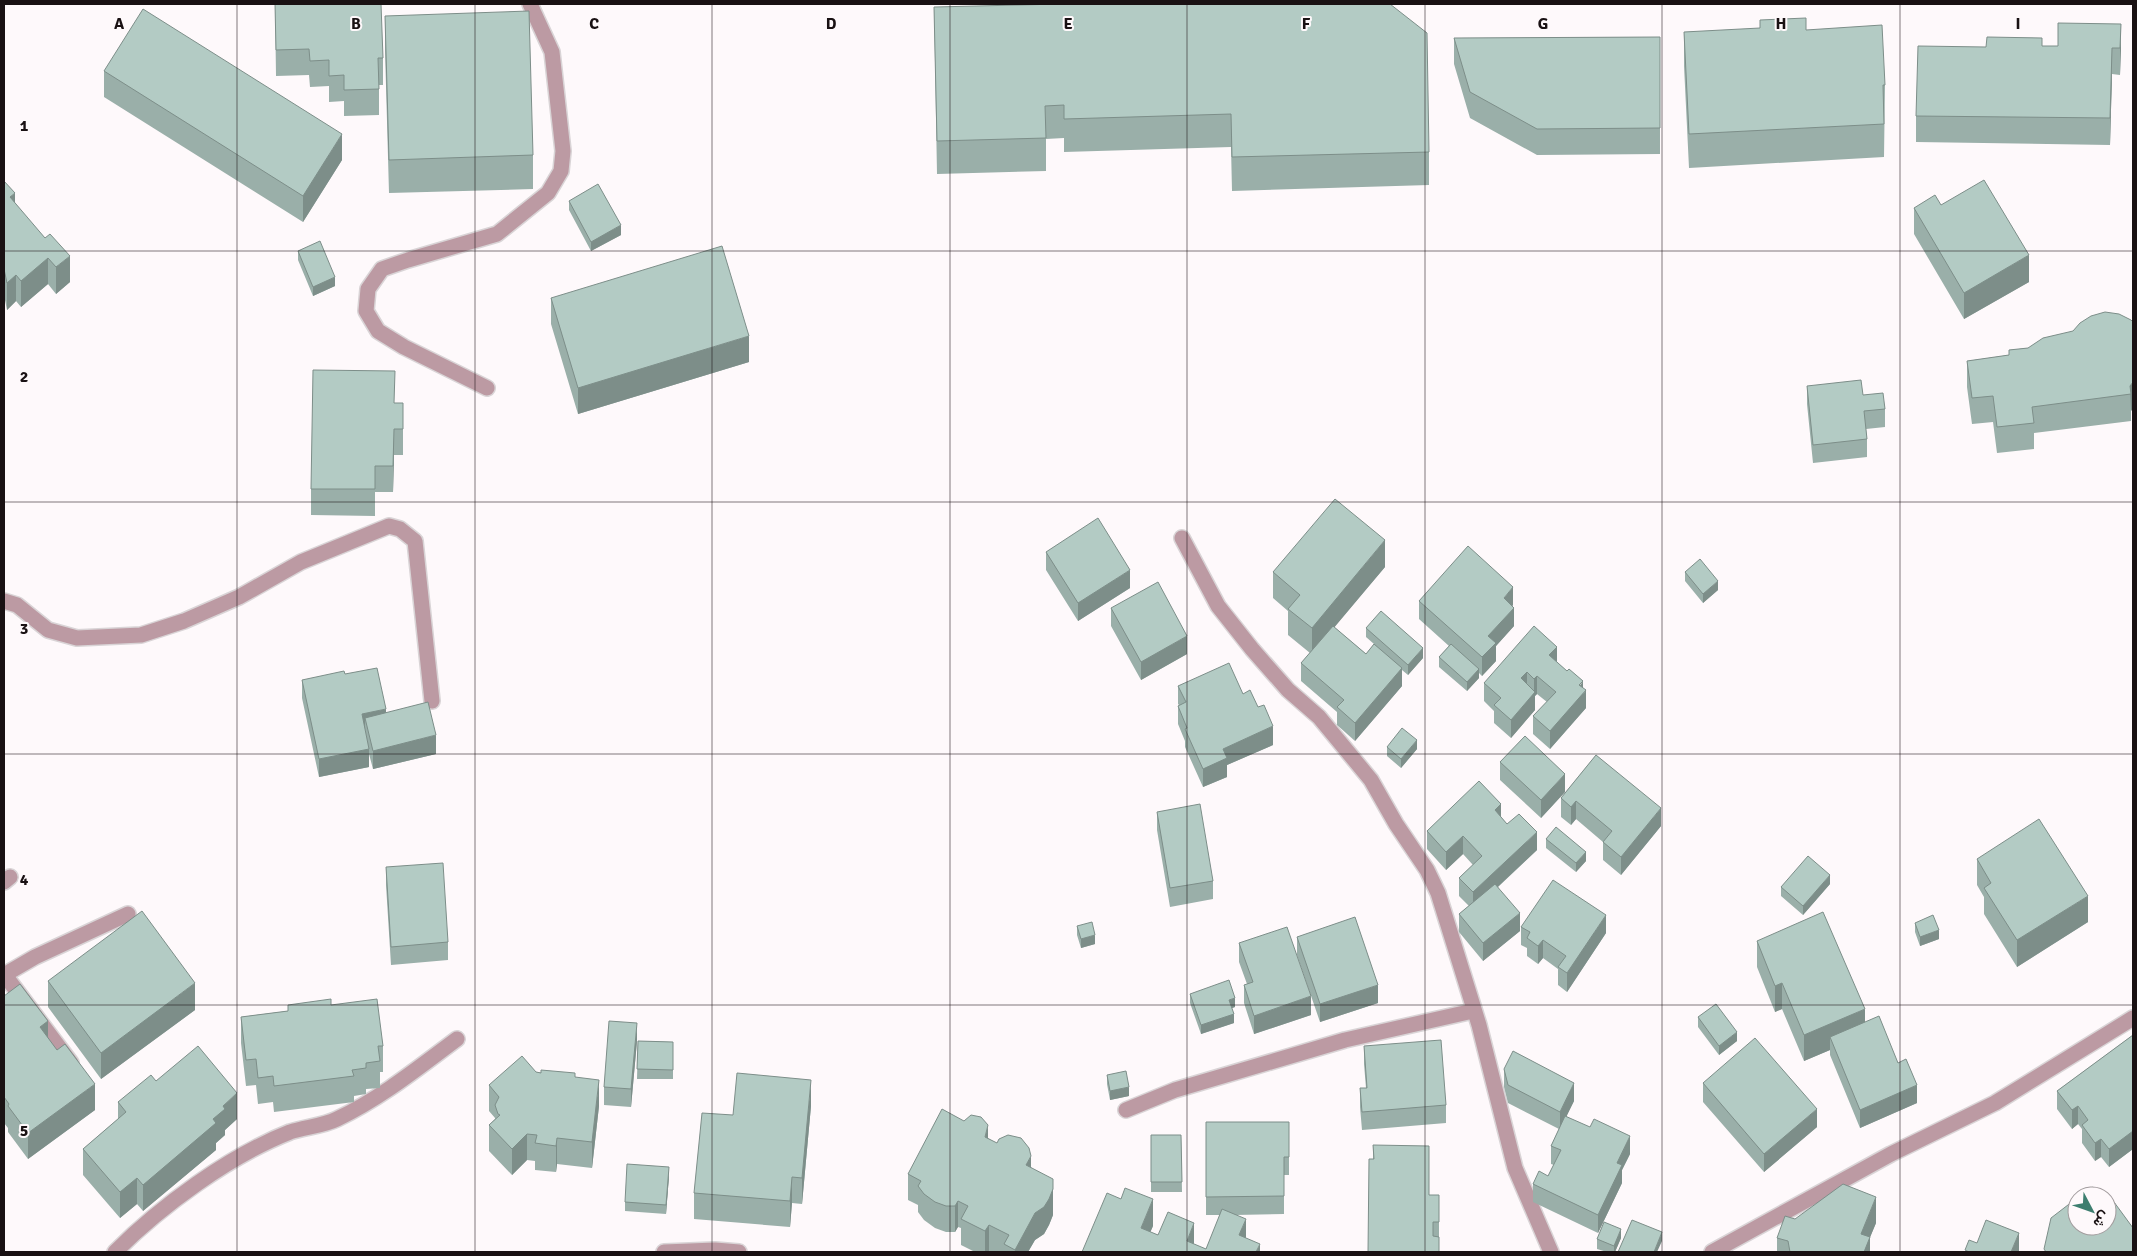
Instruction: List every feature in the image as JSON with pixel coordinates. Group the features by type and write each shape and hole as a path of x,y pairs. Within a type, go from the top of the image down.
{"street":[{"path":"487,388 404,347 378,331 366,311 368,289 382,269 497,234 548,193 561,171 563,151 552,52 530,4"},
{"path":"4,601 17,605 48,630 77,638 141,635 184,621 239,596 301,562 388,526 400,529 415,541 432,700"},
{"path":"1182,538 1218,606 1288,690 1319,717 1371,780 1396,824 1427,870 1438,893 1478,1025 1515,1168 1551,1252"},
{"path":"82,1077 4,974 35,957 128,914"},
{"path":"1126,1110 1175,1090 1345,1040 1473,1011"},
{"path":"1712,1252 1891,1154 1995,1103 2133,1018"},
{"path":"116,1252 138,1230 210,1175 251,1150 290,1132 336,1120 389,1091 457,1039"},
{"path":"664,1252 715,1250 739,1252"}],"building":[{"path":"275,4 381,4 383,58 378,58 379,89 344,90 344,75 329,76 329,60 310,61 309,49 276,50"},
{"path":"1061,4 1390,4 1427,33 1429,152 1232,157 1231,114 1064,119 1064,105 1045,106 1046,138 937,141 934,7"},
{"path":"143,9 342,134 303,196 104,71"},
{"path":"529,11 533,155 389,160 385,16"},
{"path":"1806,18 1806,30 1882,25 1885,85 1883,85 1884,124 1689,134 1684,32 1760,28 1760,20"},
{"path":"2058,23 2121,24 2120,48 2112,48 2110,118 1916,116 1918,46 1986,47 1987,37 2042,38 2042,46 2058,46"},
{"path":"1660,37 1660,128 1537,129 1470,92 1454,38"},
{"path":"1984,180 2029,255 1964,293 1914,208 1935,195 1941,205"},
{"path":"4,181 15,193 10,197 45,238 50,234 70,256 56,267 48,258 21,281 16,275 7,283 4,269"},
{"path":"598,184 621,225 591,242 569,201"},
{"path":"320,241 335,277 313,287 298,251"},
{"path":"722,246 749,336 578,388 551,298"},
{"path":"2105,312 2119,314 2133,322 2133,382 2130,386 2131,394 2032,407 2034,423 1997,427 1993,396 1972,398 1967,361 2009,355 2009,350 2028,348 2043,338 2073,331 2080,323 2091,316"},
{"path":"313,370 395,371 394,403 403,403 403,429 394,429 393,466 375,466 375,489 311,489"},
{"path":"1861,380 1863,395 1883,393 1885,409 1864,411 1867,439 1813,445 1807,386"},
{"path":"1335,499 1385,540 1312,628 1288,609 1300,595 1273,572"},
{"path":"1098,518 1130,570 1078,603 1046,552"},
{"path":"1468,546 1513,587 1504,598 1514,608 1488,636 1496,643 1482,657 1419,601"},
{"path":"1700,559 1718,581 1703,594 1685,572"},
{"path":"1158,582 1187,636 1141,662 1111,608"},
{"path":"1381,611 1423,648 1408,665 1366,628"},
{"path":"1333,626 1366,654 1374,644 1402,668 1355,723 1337,707 1344,700 1301,663"},
{"path":"1534,626 1557,647 1549,655 1567,671 1569,669 1583,681 1579,685 1586,690 1550,731 1533,716 1556,692 1537,676 1534,679 1527,672 1521,678 1535,692 1511,720 1494,705 1501,698 1484,683"},
{"path":"1451,644 1479,669 1467,682 1439,657"},
{"path":"1229,663 1243,694 1250,690 1258,707 1264,705 1273,726 1223,749 1227,758 1203,769 1185,729 1187,728 1178,706 1186,702 1178,686"},
{"path":"377,668 386,709 362,714 369,749 319,759 302,680 344,671 345,674"},
{"path":"428,702 436,735 373,751 365,718"},
{"path":"1402,728 1417,740 1401,759 1387,747"},
{"path":"1525,736 1565,774 1541,800 1500,762"},
{"path":"1596,755 1661,808 1621,857 1603,842 1612,831 1576,801 1571,807 1561,798"},
{"path":"1479,781 1501,804 1495,810 1507,824 1519,814 1537,832 1473,892 1459,878 1482,856 1463,836 1446,852 1427,831"},
{"path":"1200,804 1213,881 1170,888 1157,812"},
{"path":"2039,819 2088,896 2017,940 1984,888 1991,883 1977,859"},
{"path":"1556,827 1586,852 1576,863 1546,839"},
{"path":"1808,856 1830,875 1803,906 1781,887"},
{"path":"443,863 448,942 391,947 386,867"},
{"path":"1553,880 1606,915 1567,973 1558,967 1566,956 1543,940 1538,946 1527,938 1530,932 1521,927"},
{"path":"1495,884 1520,913 1483,943 1459,914"},
{"path":"142,911 195,983 101,1053 48,981"},
{"path":"1823,912 1865,1009 1804,1035 1782,983 1775,986 1757,941"},
{"path":"1933,915 1939,930 1920,937 1915,923"},
{"path":"1355,917 1378,985 1320,1004 1297,937"},
{"path":"1092,922 1095,935 1081,939 1077,926"},
{"path":"1287,927 1311,996 1254,1016 1244,985 1253,982 1239,943"},
{"path":"1229,980 1235,998 1229,1000 1234,1014 1201,1025 1190,994"},
{"path":"20,984 48,1021 40,1027 57,1050 65,1044 95,1084 28,1133 8,1106 9,1104 4,1097 4,996"},
{"path":"331,999 331,1005 377,999 383,1046 378,1046 380,1061 366,1063 366,1068 352,1070 354,1076 274,1086 273,1076 258,1078 256,1059 246,1060 241,1017 288,1011 288,1005"},
{"path":"1716,1004 1737,1032 1719,1046 1698,1017"},
{"path":"1879,1016 1898,1063 1906,1059 1917,1085 1860,1110 1830,1037"},
{"path":"609,1021 637,1023 631,1089 604,1087"},
{"path":"2133,1035 2133,1131 2109,1149 2101,1139 2095,1143 2082,1125 2088,1120 2078,1106 2072,1110 2057,1091"},
{"path":"1755,1038 1817,1109 1764,1154 1703,1083"},
{"path":"1441,1040 1446,1105 1362,1112 1360,1088 1367,1088 1364,1046"},
{"path":"638,1041 673,1042 673,1070 637,1069"},
{"path":"198,1046 237,1093 223,1106 225,1109 213,1119 216,1123 143,1185 137,1178 120,1192 83,1149 126,1112 118,1102 151,1075 156,1081"},
{"path":"1513,1051 1574,1083 1560,1112 1508,1085 1504,1069"},
{"path":"522,1056 536,1072 541,1073 541,1070 575,1073 575,1077 599,1080 592,1142 557,1138 556,1146 535,1143 537,1135 527,1134 512,1149 489,1125 500,1115 495,1105 499,1097 489,1085"},
{"path":"1126,1071 1129,1087 1110,1091 1107,1075"},
{"path":"737,1073 811,1080 802,1178 792,1177 790,1201 694,1193 702,1113 733,1115"},
{"path":"942,1109 964,1121 971,1115 981,1117 988,1125 985,1137 997,1143 999,1139 1008,1135 1021,1138 1029,1148 1031,1156 1026,1165 1053,1179 1053,1189 1049,1199 1044,1207 1035,1213 1015,1250 1004,1244 1009,1235 989,1225 985,1231 961,1219 968,1206 958,1201 955,1206 946,1206 935,1202 924,1194 918,1186 921,1181 908,1174"},
{"path":"1565,1116 1590,1127 1594,1119 1630,1136 1617,1163 1622,1165 1598,1215 1533,1184 1539,1171 1548,1176 1561,1150 1551,1146"},
{"path":"1206,1122 1289,1122 1289,1157 1284,1157 1284,1196 1206,1197"},
{"path":"1151,1135 1181,1135 1182,1182 1151,1182"},
{"path":"1373,1145 1429,1146 1429,1195 1439,1195 1439,1222 1433,1222 1433,1236 1439,1237 1439,1252 1368,1252 1369,1159 1374,1159"},
{"path":"627,1164 669,1167 666,1205 625,1202"},
{"path":"1843,1184 1876,1197 1861,1234 1870,1237 1864,1252 1790,1252 1788,1241 1777,1238 1785,1216 1795,1219"},
{"path":"1125,1188 1153,1199 1141,1228 1158,1235 1168,1212 1194,1223 1187,1241 1206,1249 1222,1209 1246,1219 1239,1235 1260,1244 1256,1252 1082,1252 1107,1193 1121,1199"},
{"path":"2067,1206 2067,1236 2117,1236 2117,1206 2133,1228 2133,1251 2046,1252 2044,1249 2051,1218"},
{"path":"1632,1220 1662,1232 1654,1252 1618,1252"},
{"path":"1986,1220 2019,1233 2011,1252 1969,1252 1965,1250 1969,1240 1977,1243"},
{"path":"1604,1222 1621,1229 1614,1246 1597,1239"}]}
